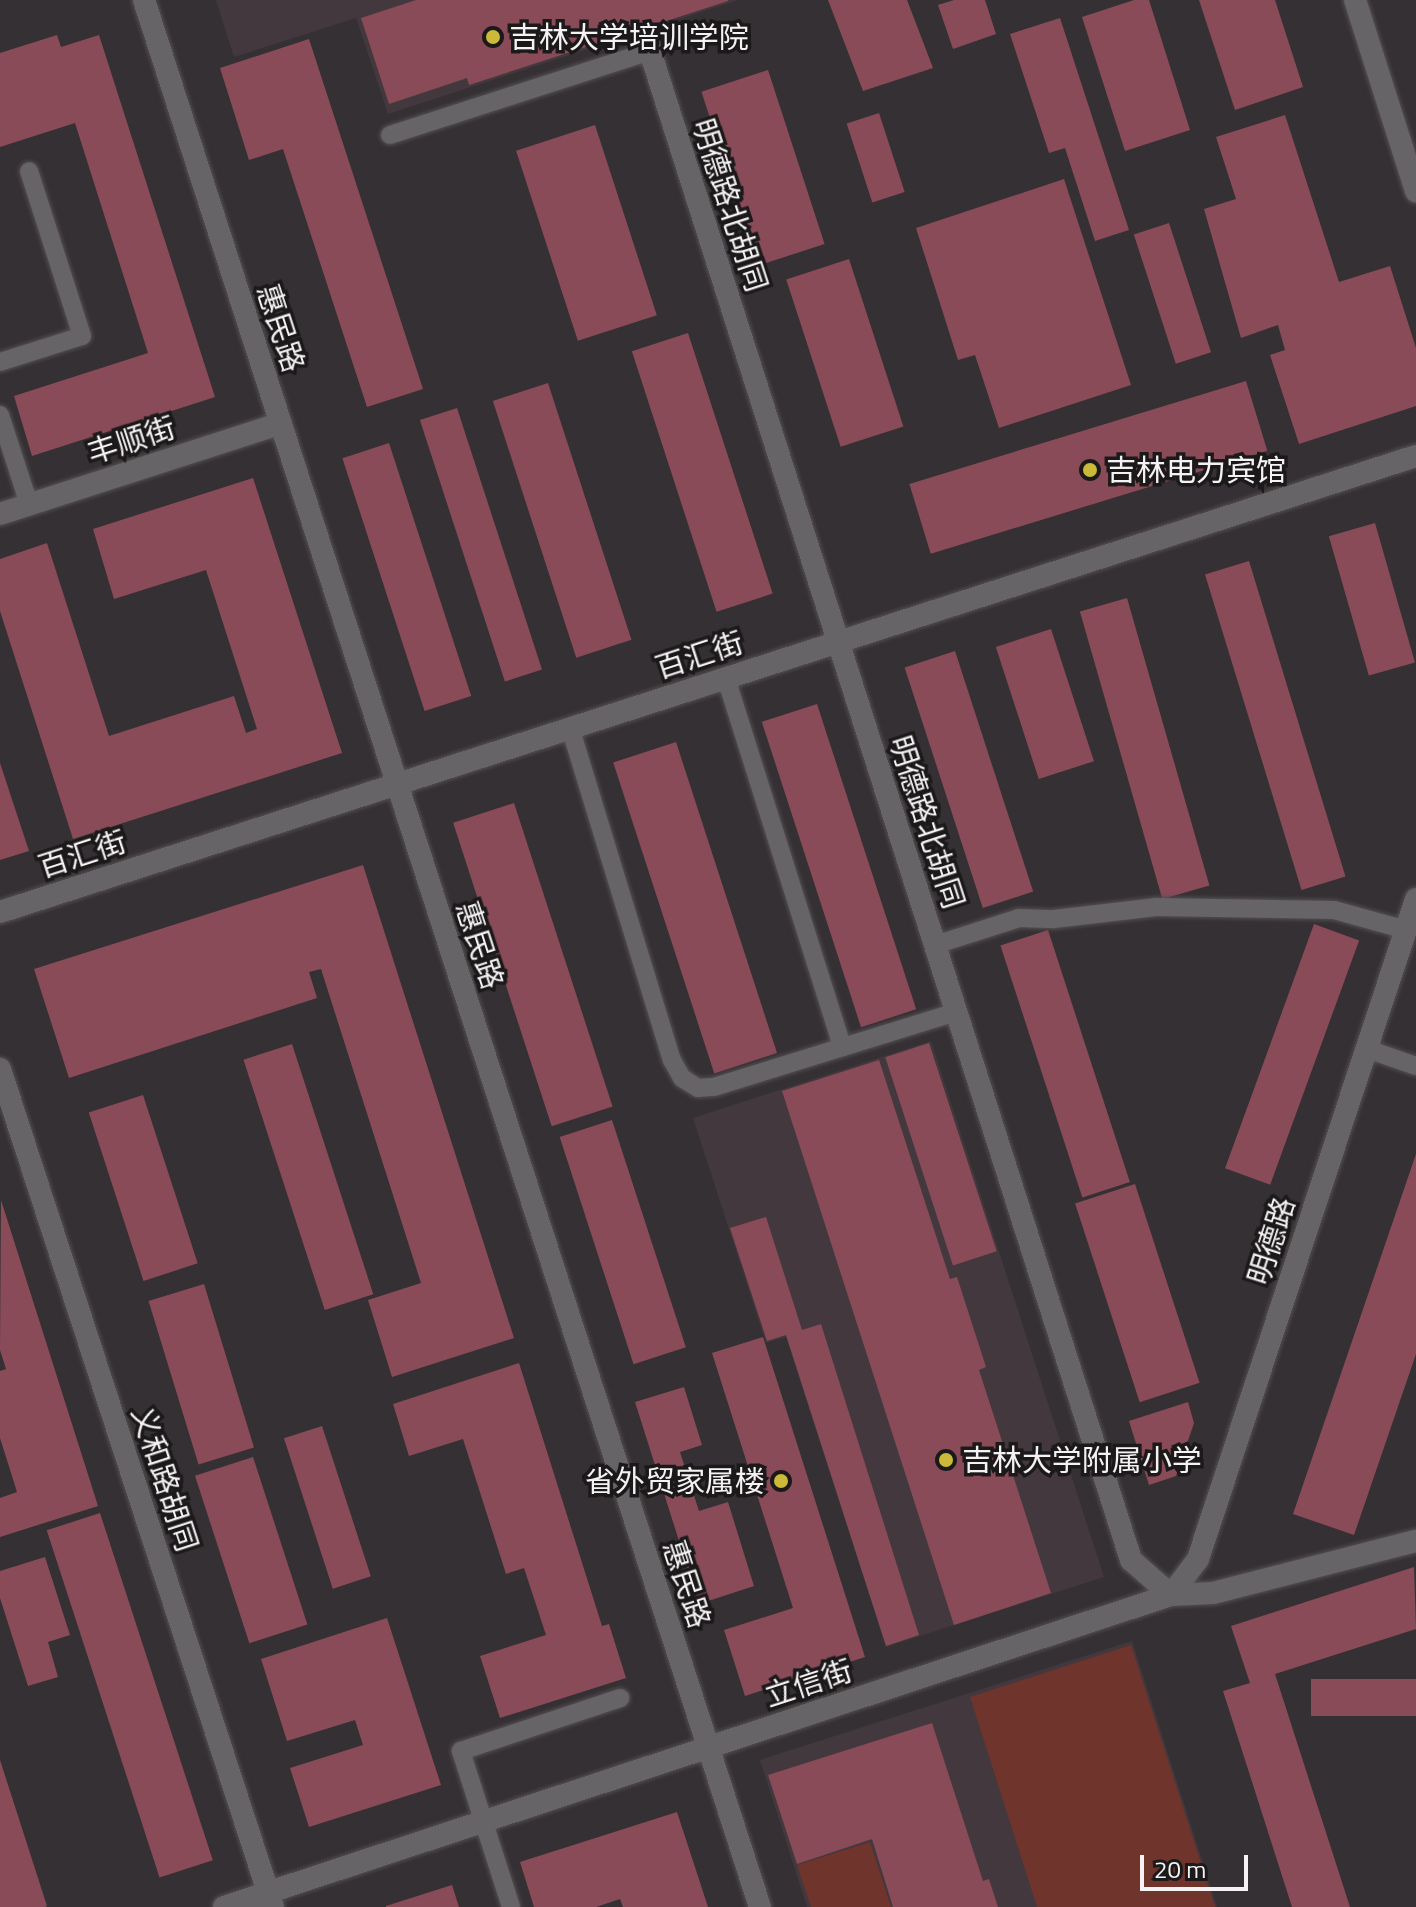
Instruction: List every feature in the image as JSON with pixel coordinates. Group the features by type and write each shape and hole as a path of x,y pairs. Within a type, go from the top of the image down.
{"street":[{"name":"惠民路","path":"144,0 760,1907"},
{"path":"1355,0 1416,191"},
{"name":"明德路北胡同","path":"650,51 1131,1560 1171,1595"},
{"name":"丰顺街","path":"0,514 281,423"},
{"name":"百汇街","path":"0,912 1416,456"},
{"name":"明德路","path":"1171,1595 1198,1559 1416,899"},
{"name":"义和路胡同","path":"0,1069 8,1120 270,1900"},
{"name":"立信街","path":"224,1907 270,1900 484,1822 1171,1595 1213,1593 1416,1541"}],"lane":[{"path":"390,135 650,51"},
{"path":"0,362 82,336 29,171"},
{"path":"0,415 29,504"},
{"path":"726,678 842,1047"},
{"path":"570,727 672,1060 682,1078 698,1088 714,1087 956,1012"},
{"path":"935,945 1019,918 1054,919 1156,907 1334,910 1406,930"},
{"path":"1367,1049 1416,1066"},
{"path":"511,1907 461,1751 620,1698"}],"shaded area":[{"name":"吉林大学培训学院","path":"216,0 738,0 388,114 356,18 234,57"},
{"name":"吉林大学附属小学","path":"931,1041 1104,1577 886,1647 786,1337 766,1343 693,1118"},
{"path":"1132,1641 1217,1907 807,1907 760,1760"},
{"path":"1131,1645 1215,1907 1037,1907 970,1697"},
{"path":"870,1842 891,1907 811,1907 797,1865"}],"building":[{"name":"吉林大学培训学院","path":"416,0 728,1 469,85 467,78 389,104 361,18"},
{"path":"828,0 907,0 933,68 863,91"},
{"path":"954,0 985,0 996,34 953,49 938,5"},
{"path":"1134,0 1149,0 1190,130 1125,151 1082,17"},
{"path":"1199,0 1275,0 1303,87 1235,110"},
{"path":"1060,18 1129,230 1095,241 1065,148 1049,153 1010,34"},
{"path":"57,35 61,47 99,35 215,397 32,456 14,396 148,353 75,123 0,147 0,53"},
{"path":"309,39 423,389 367,407 283,149 249,160 220,68"},
{"path":"768,70 825,244 758,266 701,92"},
{"path":"879,113 905,192 872,202 847,124"},
{"path":"1285,115 1339,282 1390,266 1416,348 1416,406 1299,444 1270,355 1285,350 1278,325 1241,338 1204,209 1236,199 1216,137"},
{"path":"595,125 657,315 578,341 516,151"},
{"path":"1064,179 1131,385 999,428 975,355 958,360 916,228"},
{"path":"1169,223 1211,352 1176,364 1134,234"},
{"path":"849,259 903,426 841,447 786,279"},
{"path":"688,333 773,594 717,612 632,351"},
{"name":"吉林电力宾馆","path":"1246,381 1267,451 931,554 909,484"},
{"path":"548,383 631,640 576,658 493,401"},
{"path":"457,408 542,670 505,682 420,420"},
{"path":"389,443 471,696 425,711 342,458"},
{"path":"253,478 342,753 73,839 0,611 0,559 47,543 109,736 234,696 246,733 257,729 206,570 114,599 93,529"},
{"path":"1375,523 1415,662 1369,676 1329,536"},
{"path":"1249,561 1345,877 1301,890 1205,574"},
{"path":"1127,598 1209,885 1162,899 1080,612"},
{"path":"1051,629 1094,761 1039,779 996,647"},
{"path":"955,651 1033,892 983,908 905,667"},
{"path":"817,704 916,1009 861,1027 762,722"},
{"path":"676,742 777,1053 714,1073 613,762"},
{"path":"0,763 29,851 0,860"},
{"path":"514,803 613,1106 552,1126 453,823"},
{"path":"363,865 514,1338 392,1377 368,1300 421,1283 321,969 309,972 317,998 69,1078 34,969"},
{"path":"1314,924 1359,940 1270,1185 1225,1168"},
{"path":"1048,930 1130,1182 1082,1197 1000,945"},
{"path":"929,1043 997,1251 953,1265 885,1057"},
{"path":"292,1044 373,1294 325,1310 243,1060"},
{"path":"879,1060 950,1279 957,1277 986,1367 979,1370 1051,1593 954,1625 782,1091"},
{"path":"143,1095 198,1263 143,1281 89,1113"},
{"path":"612,1120 686,1347 634,1364 560,1137"},
{"path":"1416,1154 1416,1354 1354,1535 1293,1514"},
{"path":"1135,1184 1200,1383 1140,1402 1075,1203"},
{"path":"1,1200 98,1506 0,1537 0,1498 17,1492 0,1438 0,1371 6,1369 0,1350"},
{"path":"766,1217 802,1330 821,1324 919,1635 886,1646 786,1335 767,1341 730,1228"},
{"path":"204,1284 254,1448 199,1464 149,1301"},
{"name":"省外贸家属楼","path":"763,1337 865,1657 745,1696 724,1630 793,1608 712,1353"},
{"path":"519,1363 602,1626 609,1624 626,1678 500,1718 480,1656 546,1635 524,1568 506,1574 463,1439 409,1456 393,1404"},
{"path":"684,1387 702,1445 680,1452 699,1511 728,1502 754,1586 699,1604 635,1402"},
{"path":"1188,1402 1194,1423 1176,1476 1149,1485 1129,1421"},
{"path":"322,1426 371,1576 333,1589 284,1438"},
{"path":"253,1457 307,1624 249,1643 195,1476"},
{"path":"100,1513 213,1860 160,1877 47,1530"},
{"path":"45,1557 70,1635 48,1642 58,1677 28,1686 0,1598 0,1571"},
{"path":"1414,1567 1416,1629 1275,1674 1350,1907 1292,1907 1223,1691 1250,1683 1231,1626"},
{"path":"387,1618 441,1785 309,1827 290,1768 363,1745 355,1720 287,1741 261,1659"},
{"path":"1311,1679 1416,1679 1416,1716 1311,1716"},
{"path":"932,1723 983,1881 989,1879 998,1907 893,1907 872,1839 797,1864 768,1775"},
{"path":"0,1760 47,1906 45,1907 0,1907"},
{"path":"677,1812 708,1907 623,1907 620,1899 596,1907 534,1907 520,1862"},
{"path":"452,1885 459,1907 386,1907 386,1906"}],"place":[{"name":"吉林大学培训学院","path":"493,37"},
{"name":"吉林电力宾馆","path":"1090,470"},
{"name":"吉林大学附属小学","path":"946,1460"},
{"name":"省外贸家属楼","path":"781,1481"}]}
